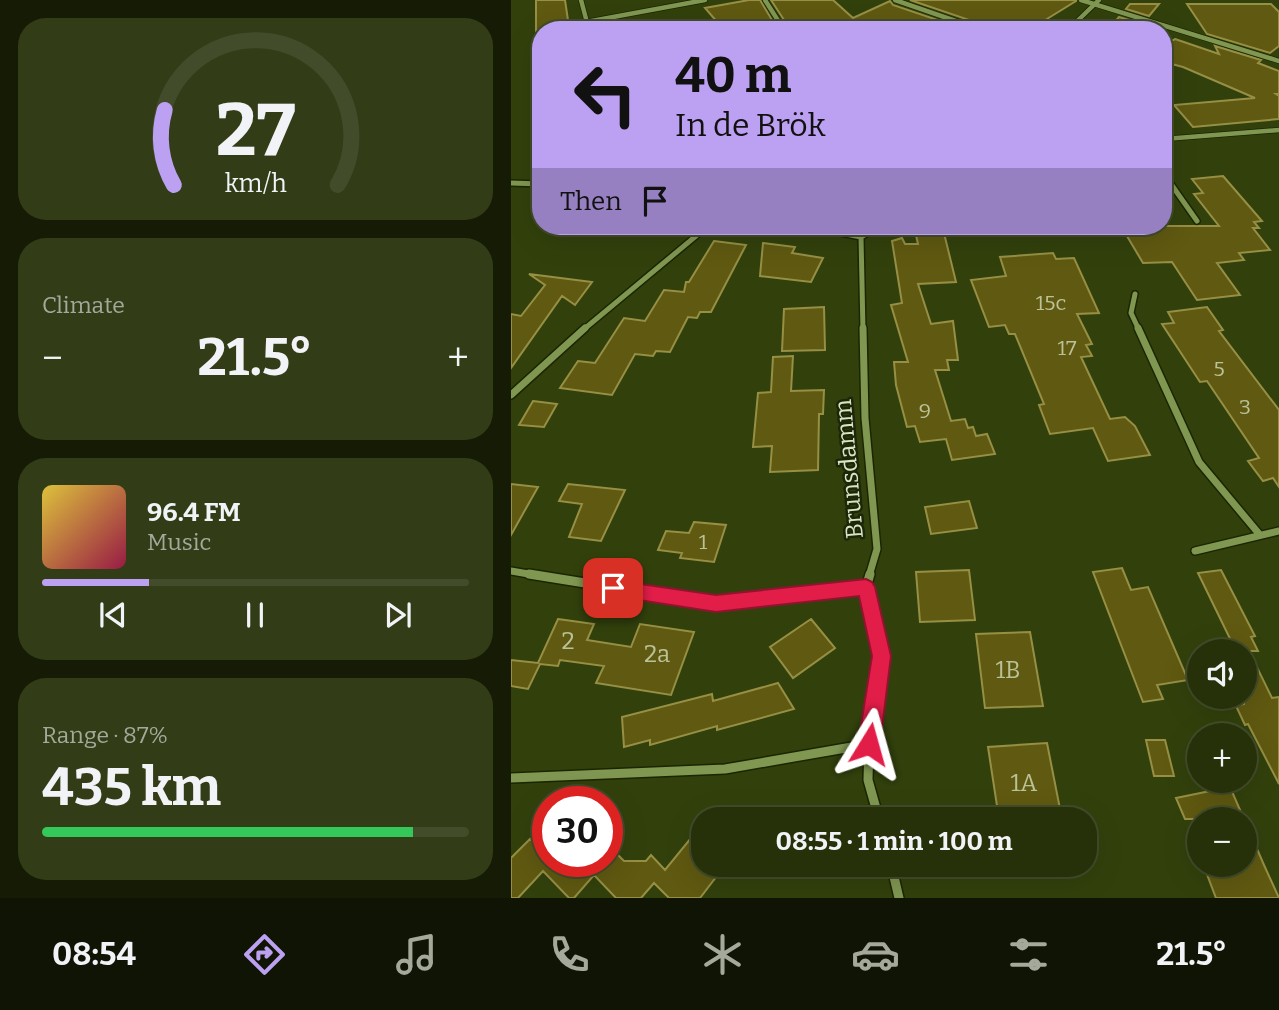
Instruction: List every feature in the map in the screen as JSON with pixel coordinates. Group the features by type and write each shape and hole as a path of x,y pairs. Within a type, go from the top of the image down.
{"street":[{"path":"581,0 586,21"},
{"path":"591,21 705,0"},
{"path":"765,0 778,21"},
{"path":"895,0 956,21"},
{"path":"1081,0 1146,21"},
{"path":"1078,21 1099,0"},
{"path":"1172,29 1279,61"},
{"path":"1172,138 1279,130"},
{"path":"511,183 532,184"},
{"path":"1172,185 1197,221"},
{"path":"511,395 579,333 697,235"},
{"path":"851,235 864,235"},
{"name":"Brunsdamm","path":"861,237 865,418 877,549 866,587 881,656 869,744 868,780 876,807"},
{"path":"1135,294 1131,313 1199,462 1260,536"},
{"path":"1195,551 1279,531"},
{"path":"511,571 716,604 866,587"},
{"path":"511,778 725,769 869,744"},
{"path":"894,877 899,898"}],"building":[{"path":"536,0 565,0 568,21 536,21"},
{"path":"760,0 773,21 716,21 705,8"},
{"path":"771,0 833,0 853,18 890,1 893,5 940,21 801,20 785,21"},
{"path":"910,0 1076,0 1044,21 972,21"},
{"path":"1130,4 1159,4 1149,16 1126,9"},
{"path":"1187,4 1271,4 1279,12 1279,46 1270,53 1207,34"},
{"path":"1119,17 1133,21 1116,21"},
{"path":"1175,39 1219,54 1215,46 1261,60 1258,63 1279,71 1279,94 1276,94 1279,96 1279,119 1193,127 1174,105 1255,98 1172,64 1172,41"},
{"path":"1223,176 1262,221 1254,222 1259,228 1253,228 1270,250 1239,253 1244,260 1217,263 1240,295 1197,300 1172,262 1143,263 1126,235 1172,235 1172,226 1219,226 1194,194 1203,193 1192,179"},
{"path":"916,235 944,235 956,282 918,284 931,324 953,321 958,360 947,360 949,370 935,370 951,421 965,419 968,428 973,427 976,436 987,434 995,454 952,460 946,439 920,442 915,426 907,427 896,385 894,362 908,362 891,305 902,303 892,241 902,238 905,244 918,244"},
{"path":"714,241 746,245 711,312 700,312 697,318 688,317 670,352 656,351 653,356 635,354 612,395 560,388 578,361 595,363 624,318 645,321 664,290 684,292 686,282 689,282"},
{"path":"763,243 795,247 792,253 823,258 811,282 760,276"},
{"path":"1053,253 1056,259 1074,258 1099,313 1077,314 1092,344 1086,345 1092,356 1081,357 1110,419 1125,417 1135,426 1150,455 1108,461 1093,428 1050,434 1039,405 1044,404 1015,334 1009,334 1005,325 989,327 971,280 1006,276 1000,257"},
{"path":"529,274 592,282 575,305 562,296 511,368 511,314 521,316 545,285"},
{"path":"824,307 825,350 782,351 784,309"},
{"path":"1207,307 1223,330 1219,331 1279,410 1279,487 1273,478 1263,481 1248,461 1259,458 1207,381 1200,382 1162,324 1174,323 1168,312"},
{"path":"793,356 791,391 824,390 823,414 819,414 818,470 770,472 772,446 753,447 758,393 771,392 773,357"},
{"path":"533,401 557,404 544,427 519,425"},
{"path":"511,484 538,487 511,535"},
{"path":"568,484 625,490 601,541 569,537 582,504 559,501"},
{"path":"969,501 977,528 931,534 925,507"},
{"path":"694,522 726,525 714,562 680,558 682,553 658,550 666,531 689,533"},
{"path":"1122,568 1131,590 1148,587 1187,678 1187,680 1157,685 1163,699 1143,702 1093,572"},
{"path":"969,570 975,620 920,622 916,572"},
{"path":"1221,570 1255,636 1251,637 1252,639 1230,639 1198,573"},
{"path":"558,619 594,624 587,640 631,647 640,624 694,632 671,695 596,683 604,666 560,660 558,666 540,664 528,689 511,686 511,660 538,663"},
{"path":"811,619 835,648 793,678 770,647"},
{"path":"1030,632 1043,706 985,708 976,634"},
{"path":"1257,667 1272,698 1279,697 1279,784 1257,741 1257,723 1244,723 1237,709 1257,709"},
{"path":"778,683 794,709 717,730 717,726 650,745 650,740 624,747 622,717 712,694 713,701"},
{"path":"1146,740 1165,740 1174,776 1154,776"},
{"path":"1047,743 1060,807 997,807 988,747"},
{"path":"1201,793 1233,793 1239,807 1187,807 1185,819 1176,798"},
{"path":"691,838 691,877 716,877 700,898 669,898 654,883 641,898 616,898 596,877 623,877 623,860 646,861 651,855 665,870"},
{"path":"530,839 532,877 537,877 518,898 511,898 511,858"},
{"path":"1257,848 1279,898 1216,898 1208,877 1257,877"},
{"path":"549,877 592,877 574,898 569,898"}],"route":[{"path":"613,588 716,604 866,587 881,656 869,744"}]}
